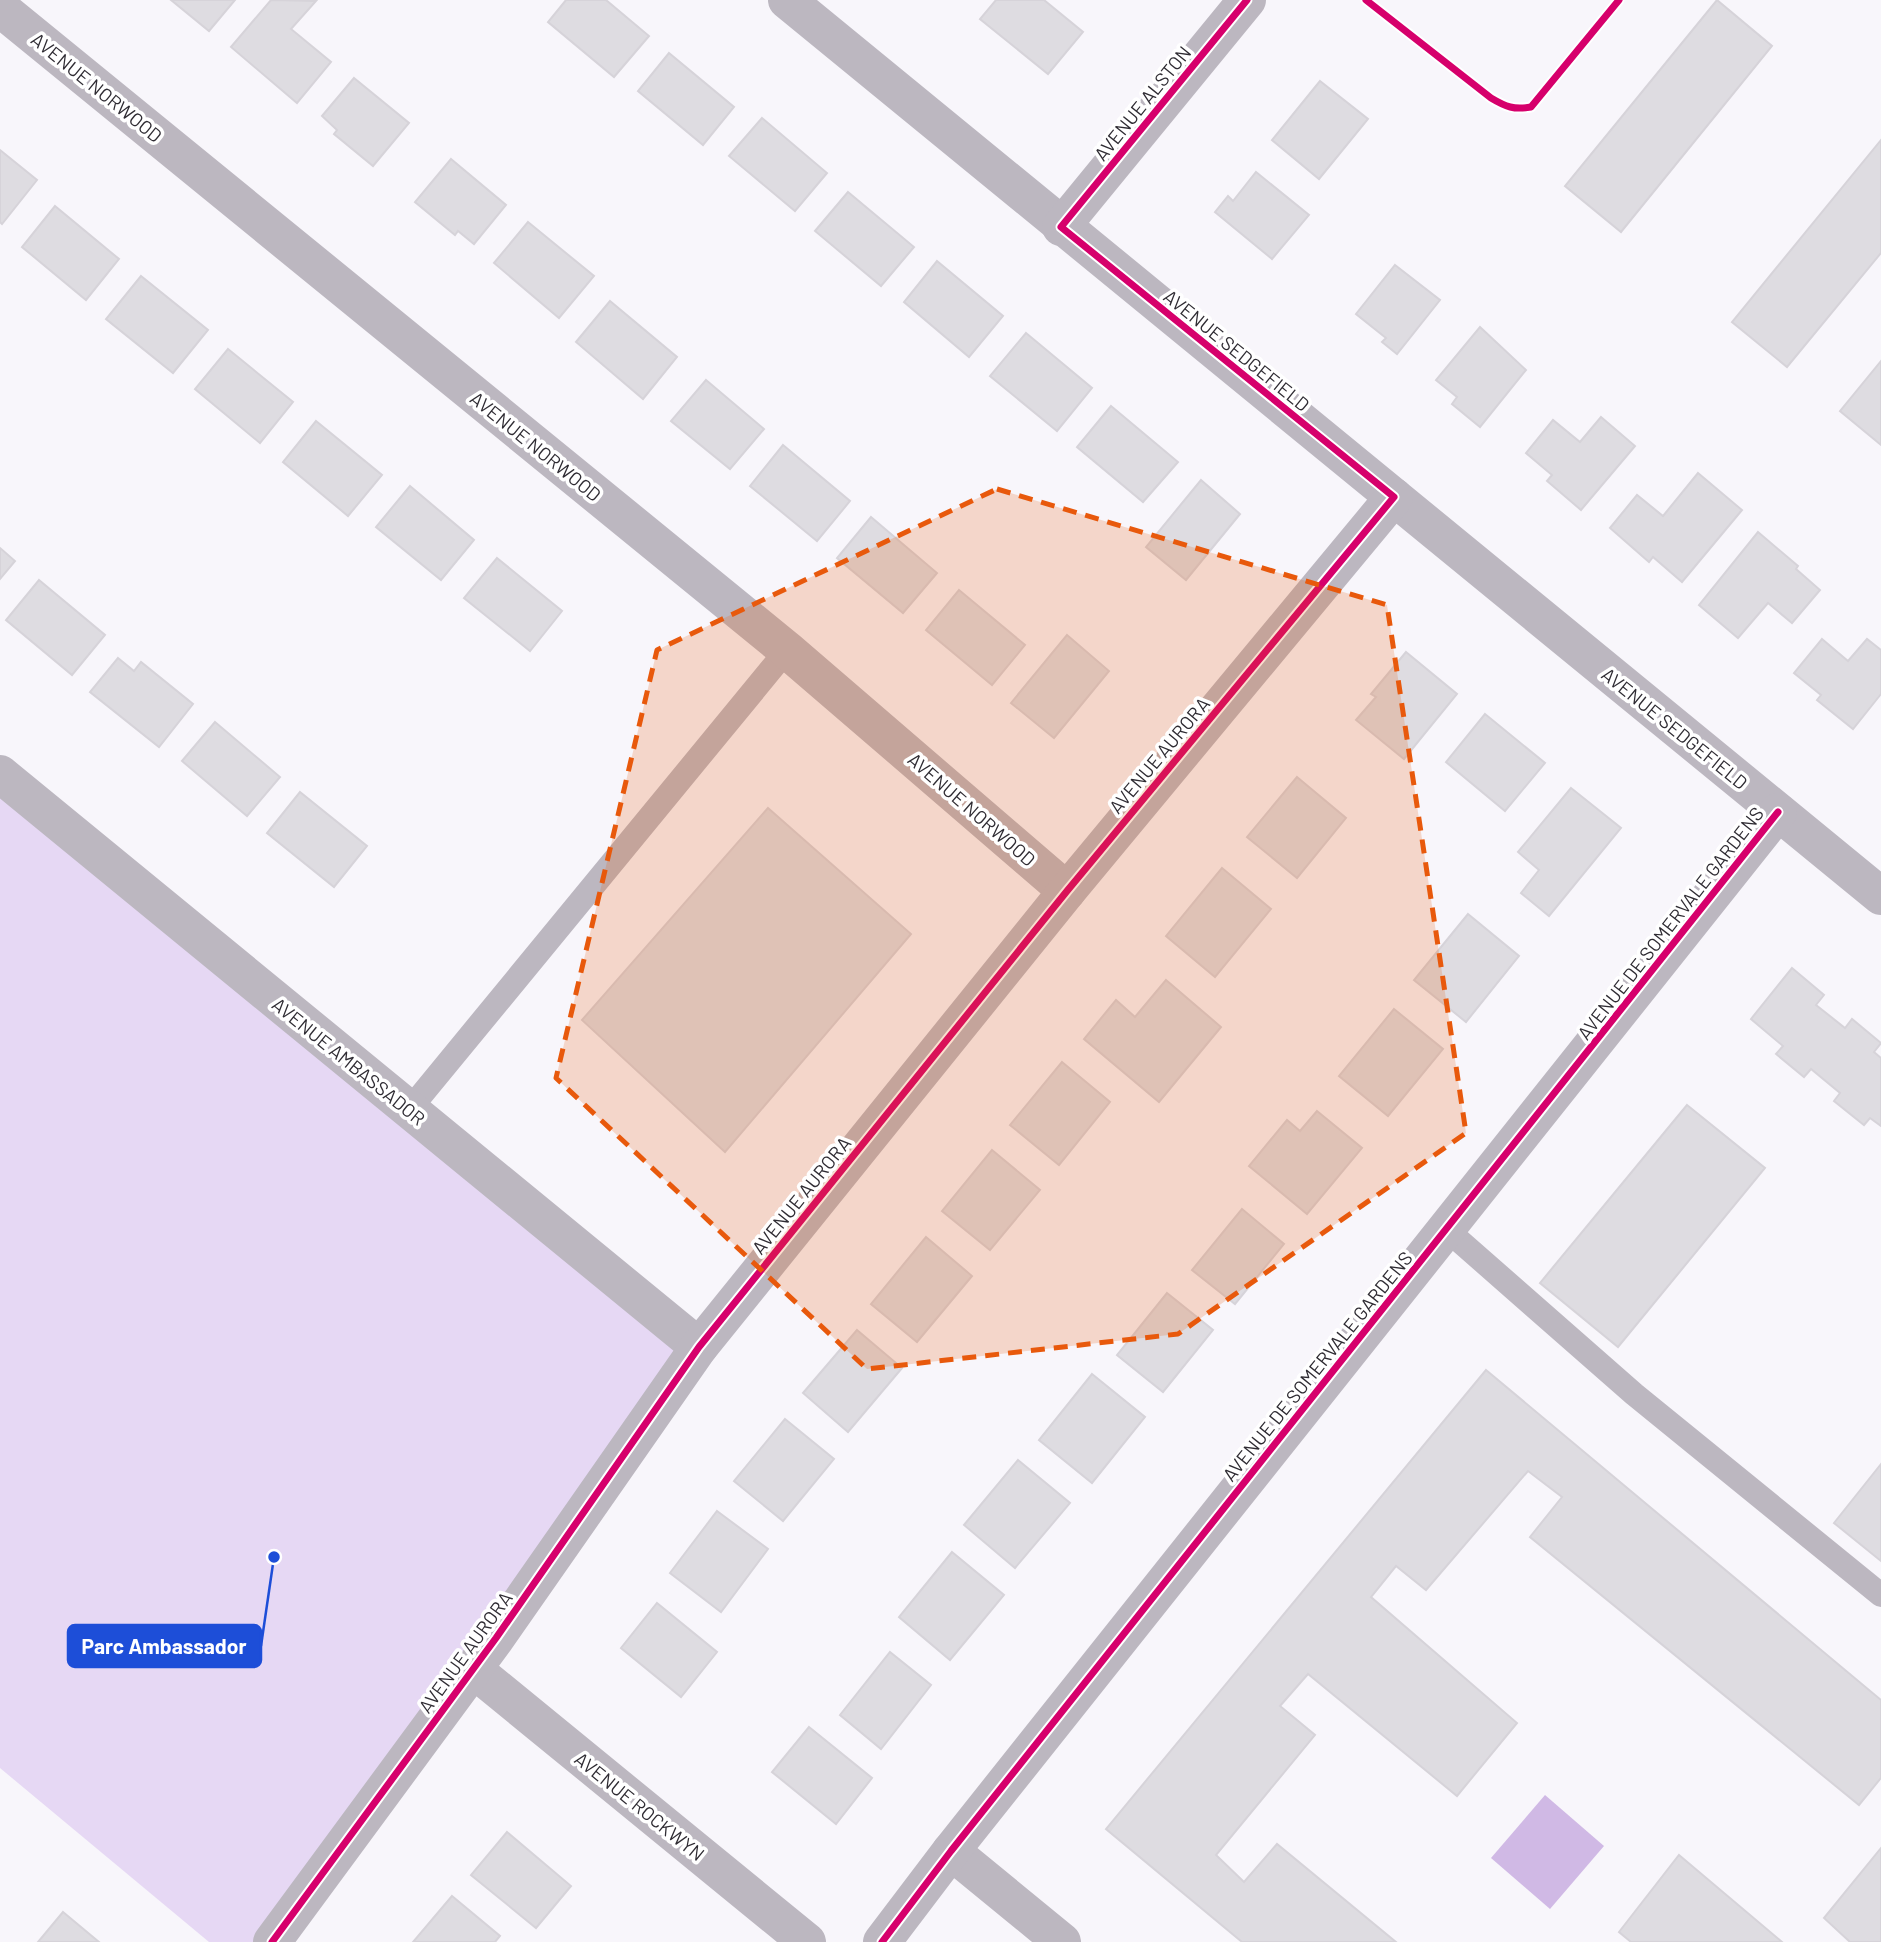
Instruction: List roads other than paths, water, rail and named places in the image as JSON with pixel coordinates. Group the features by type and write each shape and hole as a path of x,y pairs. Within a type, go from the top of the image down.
{"street":[{"name":"AVENUE SEDGEFIELD","path":"787,0 1881,896"},
{"name":"AVENUE ALSTON","path":"1061,227 1247,0"},
{"name":"AVENUE NORWOOD","path":"0,8 787,650 1067,891"},
{"name":"AVENUE AURORA","path":"272,1942 473,1670 699,1347 1067,891 1394,497"},
{"name":"AVENUE AMBASSADOR","path":"0,774 699,1347"},
{"name":"AVENUE DE SOMERVALE GARDENS","path":"882,1942 951,1851 1778,812"},
{"name":"AVENUE ROCKWYN","path":"473,1670 807,1942"},
{"path":"951,1851 1062,1942"}],"lane":[{"path":"409,1110 787,650"},
{"path":"1446,1229 1634,1394 1881,1595"}],"place":[{"name":"Parc Ambassador","path":"274,1557"}]}
